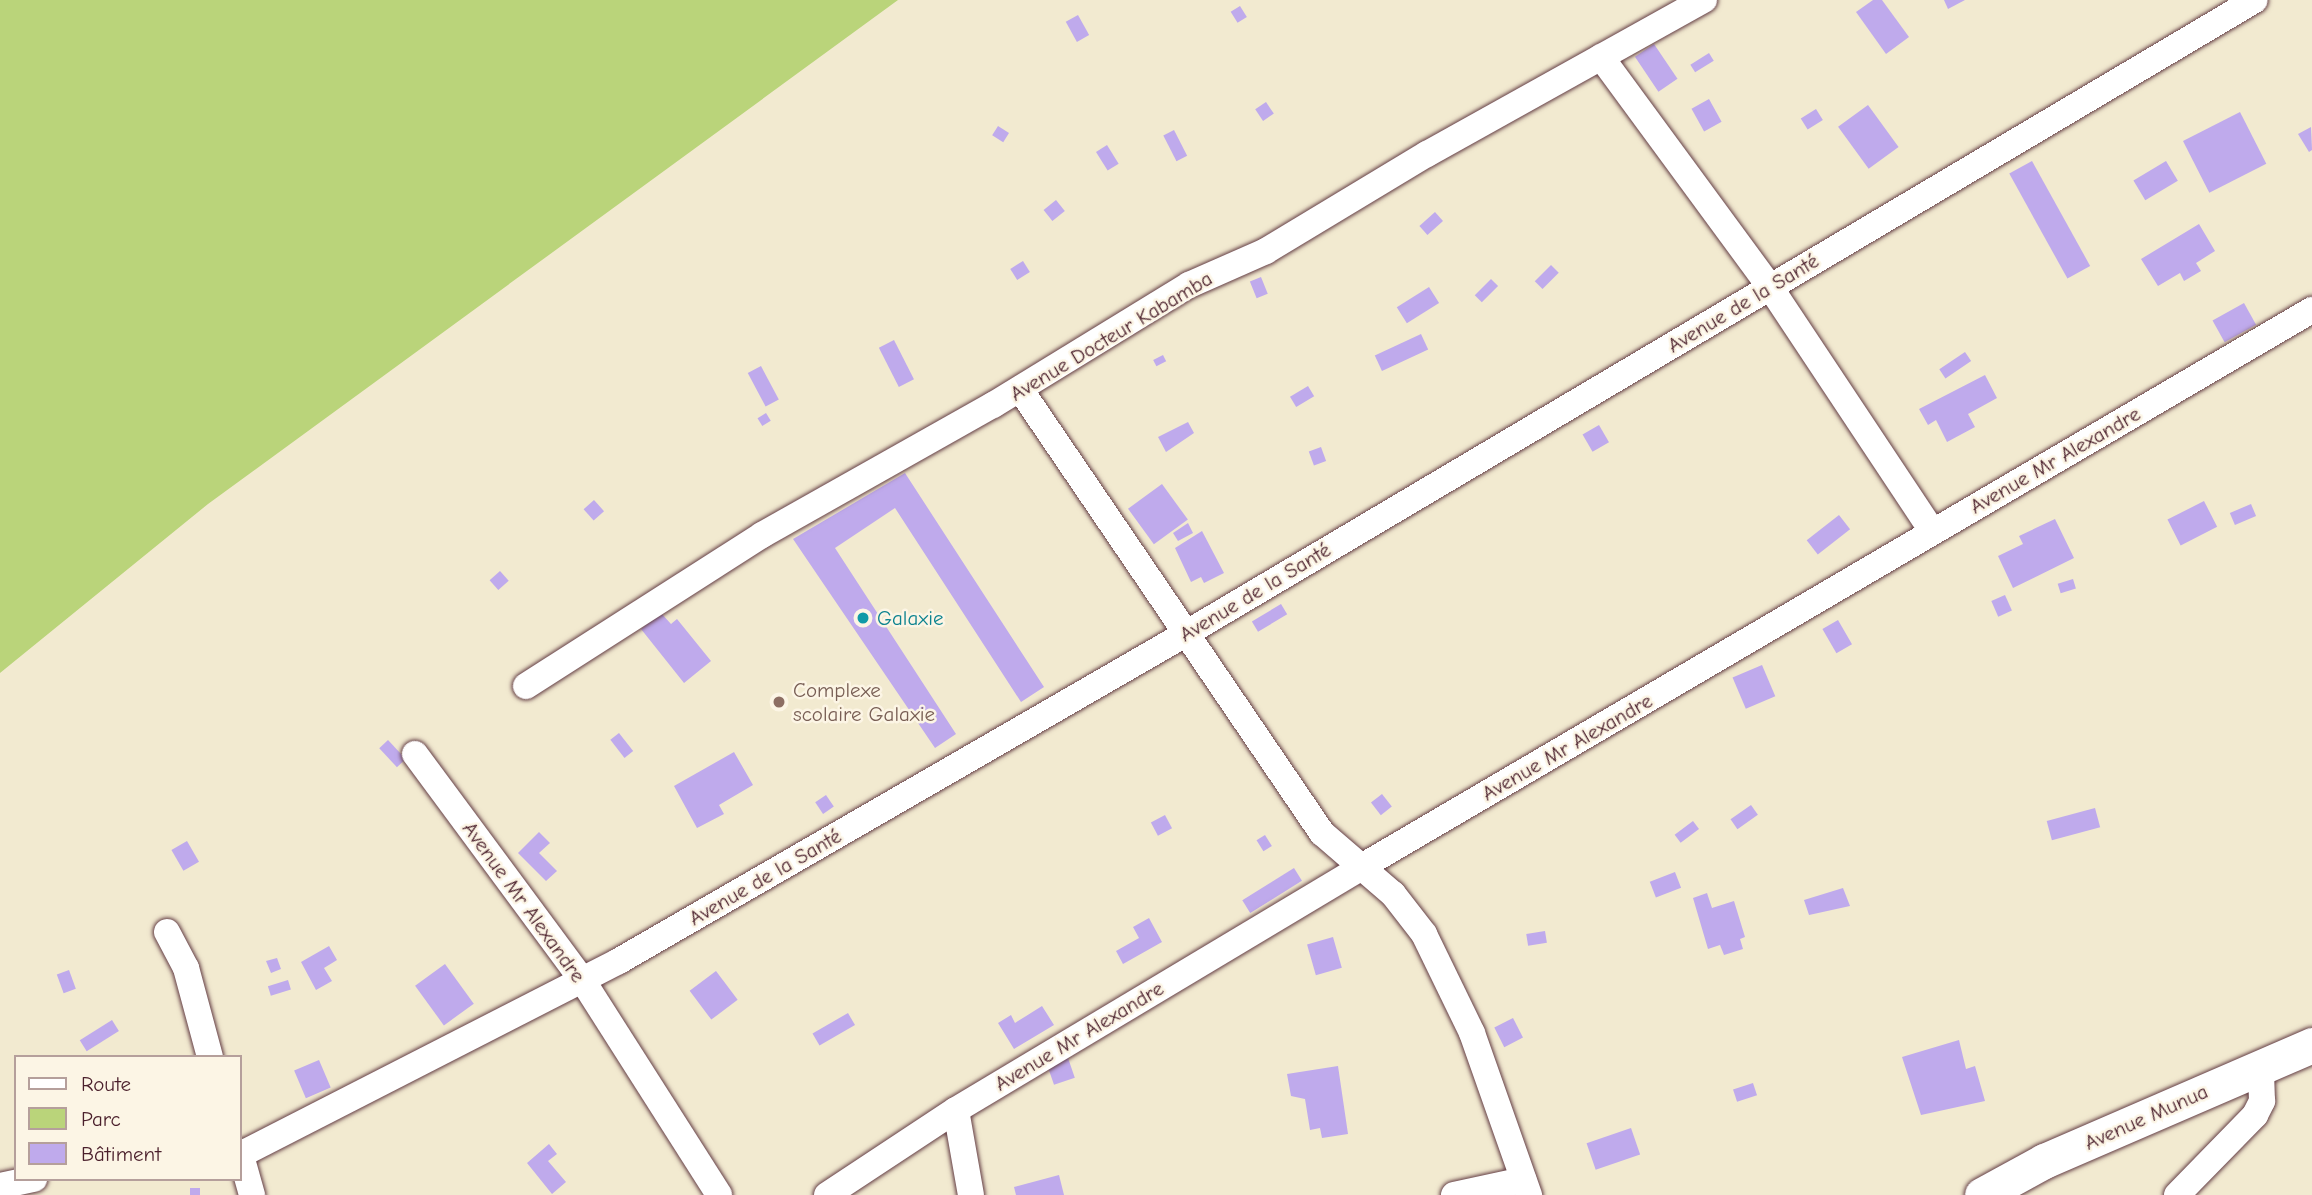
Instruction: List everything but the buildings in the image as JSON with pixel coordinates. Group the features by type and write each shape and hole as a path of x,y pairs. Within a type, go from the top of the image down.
{"main road":[{"name":"Avenue Munua","path":"1982,1195 2044,1161 2312,1045"}],"street":[{"name":"Avenue Docteur Kabamba","path":"526,686 762,535 1020,389 1189,285 1266,251 1704,0"},
{"name":"Avenue de la Santé","path":"242,1153 619,961 1187,633 2255,0"},
{"path":"1601,57 1770,287 1931,529"},
{"name":"Avenue Mr Alexandre","path":"827,1195 957,1110 1363,866 1931,529 2068,456 2312,310"},
{"path":"1020,389 1322,833 1393,894 1440,961 1472,1033 1526,1188 1454,1195"},
{"name":"Avenue Mr Alexandre","path":"415,754 581,978 719,1195"},
{"path":"167,932 186,968 208,1055"},
{"path":"2177,1195 2255,1115 2262,1101 2261,1067"},
{"path":"957,1110 971,1195"},
{"path":"242,1161 252,1195"},
{"path":"0,1186 24,1181"}],"green space":[{"path":"0,0 898,0 208,504 0,673"}],"place":[{"name":"Galaxie","path":"863,618"},
{"name":"Complexe scolaire Galaxie","path":"779,702"}]}
